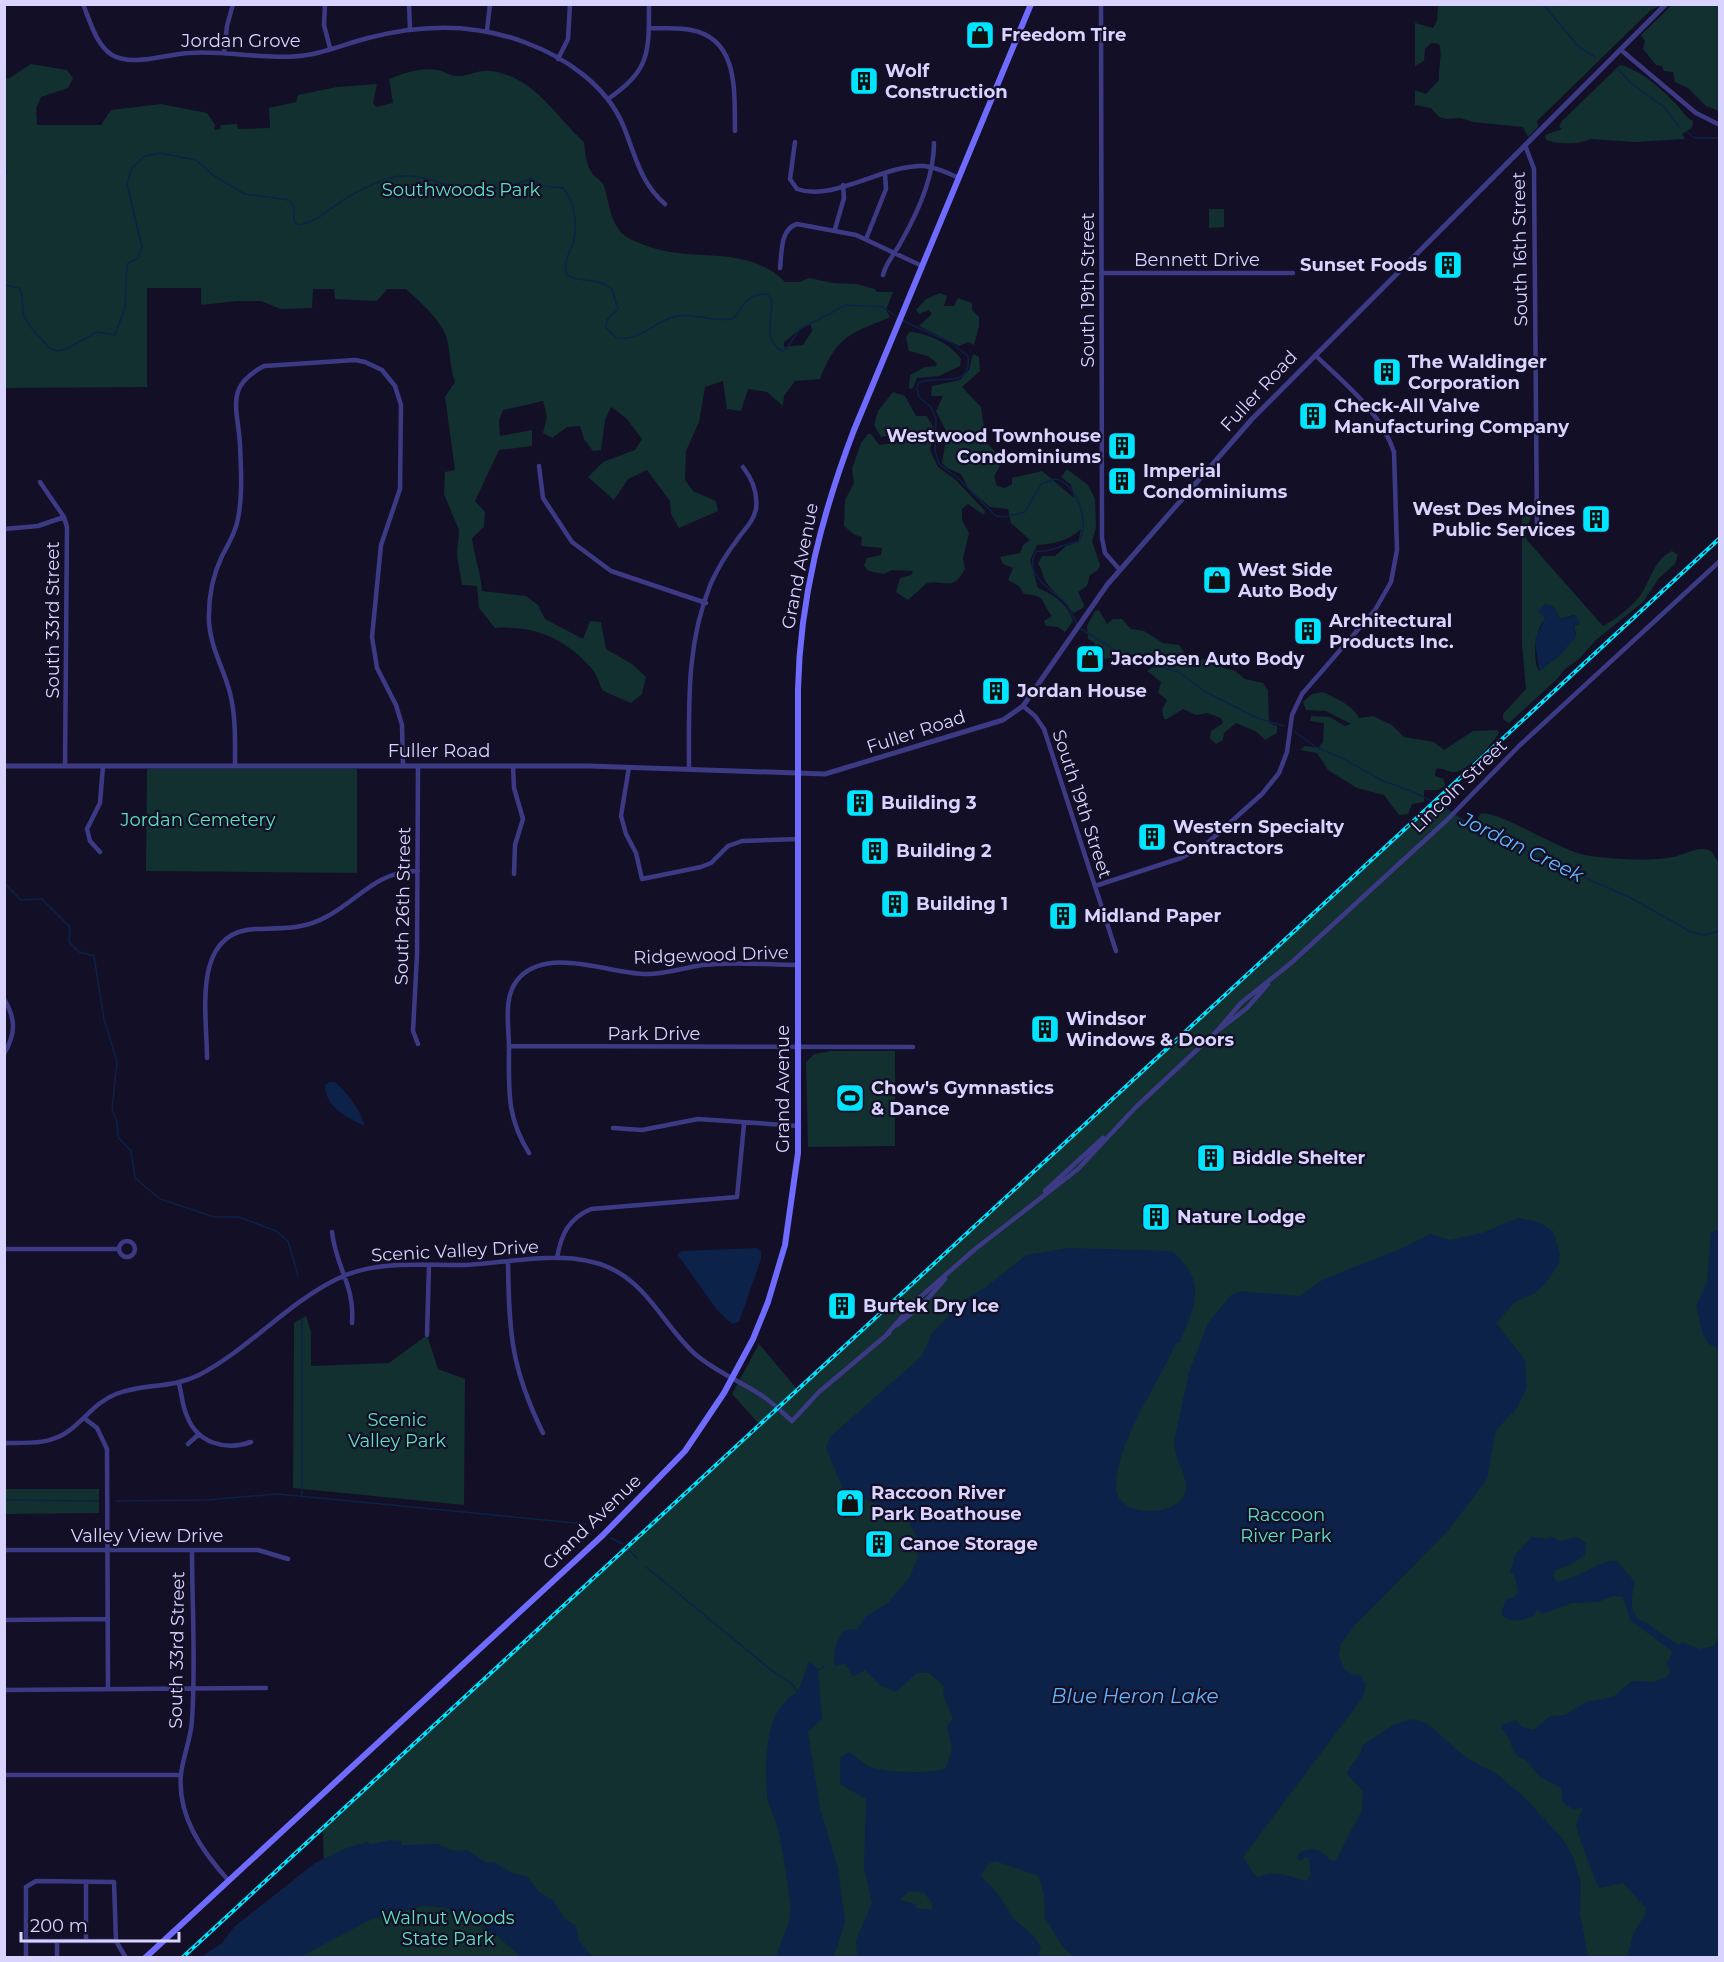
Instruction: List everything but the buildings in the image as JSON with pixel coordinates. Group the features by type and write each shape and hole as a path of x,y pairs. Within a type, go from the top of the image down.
{"main road":[{"name":"Grand Avenue","path":"145,1958 603,1535 685,1452 732,1378 753,1339 781,1260 795,1188 799,1126 800,642 812,566 839,468 1031,4"}],"street":[{"path":"83,6 90,4"},
{"path":"224,51 226,26 233,4"},
{"path":"325,4 324,25 330,48"},
{"path":"409,4 410,29"},
{"path":"487,30 490,4"},
{"path":"558,59 568,39 570,4"},
{"path":"608,99 636,77 642,67 649,46 649,4"},
{"name":"South 19th Street","path":"1101,4 1103,547 1109,559 1120,570"},
{"name":"Fuller Road","path":"4,766 628,767 825,774 1004,720 1023,706 1084,617 1120,570 1252,419 1666,4"},
{"name":"Jordan Grove","path":"83,6 98,39 114,56 132,59 224,51 307,55 410,29 440,27 487,30 526,43 584,75 608,99 622,123 643,178 655,195 665,204"},
{"path":"649,28 694,30 720,47 731,65 733,76 735,131"},
{"path":"1621,50 1696,113 1719,125"},
{"path":"795,142 790,179 794,186 814,192 913,167 932,167 959,178"},
{"path":"884,275 888,261 903,240 932,167 934,143"},
{"name":"South 16th Street","path":"1525,145 1534,169 1538,533"},
{"path":"866,239 886,189 885,174"},
{"path":"835,229 844,198 843,185"},
{"path":"780,268 784,234 790,227 801,224 835,229 866,239 922,266"},
{"name":"Bennett Drive","path":"1101,273 1293,273"},
{"path":"1095,886 1193,853 1214,839 1262,794 1280,773 1285,761 1291,722 1299,700 1375,610 1388,590 1396,563 1397,479 1394,452 1385,429 1315,355"},
{"path":"235,766 233,705 214,651 209,609 213,581 236,529 239,511 240,443 235,412 237,394 243,382 252,372 264,366 365,362 382,370 393,382 401,405 400,489 381,545 372,637 377,668 396,705 402,725 403,766"},
{"path":"539,466 543,498 572,542 611,571 706,603"},
{"path":"689,768 689,667 711,584 721,565 749,527 755,513 756,493 743,467"},
{"name":"South 33rd Street","path":"40,482 64,517 67,527 65,766"},
{"path":"4,529 38,526 64,517"},
{"name":"Lincoln Street","path":"732,1378 763,1396 792,1421 819,1392 886,1334 918,1299 1030,1205 1078,1169 1117,1127 1217,1031 1241,1003 1270,982 1460,808 1519,746 1719,561"},
{"name":"South 19th Street","path":"1023,706 1035,716 1044,729 1116,951"},
{"path":"100,852 90,841 87,829 100,803 103,766"},
{"name":"South 26th Street","path":"418,766 418,871 412,1031 418,1044"},
{"path":"513,766 514,788 523,819 515,845 514,874"},
{"path":"628,767 621,816 626,834 636,853 642,879 701,867 711,863 728,846 742,841 798,839"},
{"path":"207,1058 208,968 215,950 223,941 244,930 284,929 315,922 333,914 389,874 418,871"},
{"name":"Ridgewood Drive","path":"529,1153 514,1128 510,1110 508,999 513,985 528,971 549,965 589,964 643,974 666,973 704,965 798,965"},
{"path":"4,999 13,1017 14,1028 4,1054"},
{"name":"Park Drive","path":"509,1046 912,1047"},
{"path":"613,1128 642,1130 698,1119 744,1124 799,1126"},
{"path":"557,1258 568,1226 578,1216 591,1209 737,1197 744,1124"},
{"path":"332,1232 335,1252 353,1300 352,1323"},
{"path":"4,1250 118,1249"},
{"name":"Scenic Valley Drive","path":"4,1443 47,1441 69,1431 99,1403 116,1394 179,1384 213,1366 313,1293 344,1276 386,1265 508,1262 557,1258 592,1262 627,1277 648,1296 694,1353 732,1378"},
{"path":"508,1262 510,1332 516,1368 543,1433"},
{"path":"427,1335 429,1265"},
{"path":"179,1384 187,1418 199,1434 212,1442 227,1446 251,1442"},
{"path":"84,1418 97,1428 107,1449 108,1689"},
{"path":"189,1444 199,1434"},
{"name":"Valley View Drive","path":"4,1550 258,1550 288,1559"},
{"name":"South 33rd Street","path":"192,1550 192,1722 181,1775 184,1808 193,1834 205,1853 228,1880"},
{"path":"4,1620 108,1619"},
{"path":"4,1690 266,1688"},
{"path":"4,1774 181,1775"},
{"path":"26,1958 25,1898 26,1887 30,1882 114,1882 116,1941 126,1958"},
{"path":"86,1882 86,1941"},
{"path":"26,1941 116,1941"},
{"path":"57,1941 57,1958"}],"green space":[{"path":"1438,5 1662,5 1651,10 1537,121 1538,127 1528,137 1523,127 1473,122 1460,118 1447,119 1439,117 1431,108 1415,105 1415,90 1426,94 1439,80 1441,53 1439,44 1431,43 1425,49 1424,61 1415,66 1415,23 1433,28 1437,21"},
{"path":"1672,5 1719,5 1719,111 1706,106 1688,88 1675,82 1673,72 1664,71 1662,66 1656,65 1643,49 1645,41 1641,35"},
{"name":"Southwoods Park","path":"31,64 67,70 73,78 68,88 41,97 36,109 37,125 101,125 111,110 161,104 207,113 215,125 214,130 220,129 221,125 237,124 238,129 270,128 269,108 296,102 298,95 337,87 377,84 373,103 376,107 393,103 389,79 413,71 438,70 455,76 491,71 506,75 532,89 584,142 590,170 603,184 613,219 626,237 660,250 753,262 785,282 800,282 809,278 833,283 856,284 875,289 877,292 893,292 886,310 890,317 846,338 826,364 820,379 795,381 784,396 783,406 767,392 748,389 741,411 727,409 723,381 705,387 699,422 686,451 685,480 693,491 716,501 718,511 679,528 671,514 670,501 647,470 628,479 614,500 588,477 603,462 635,450 642,439 626,418 611,407 605,420 601,450 593,451 584,439 580,426 567,427 552,438 543,433 547,417 543,401 503,410 499,421 500,436 532,430 532,446 499,450 475,501 485,512 484,527 472,538 482,591 526,596 538,605 545,619 583,639 590,621 601,622 606,649 632,664 646,677 642,694 631,703 603,691 593,670 561,642 524,629 495,628 479,608 477,586 462,585 457,556 459,530 444,494 445,472 455,470 445,397 455,382 449,347 439,323 406,289 387,289 377,301 335,299 334,289 313,289 312,308 281,309 261,301 201,305 201,288 147,288 147,387 5,388 5,76 8,79","holes":["811,325 812,331 803,345 784,347 784,342 804,326"]},
{"path":"1620,65 1636,71 1651,81 1693,121 1692,128 1682,134 1685,139 1635,142 1590,139 1568,143 1546,140 1545,135 1562,129 1559,127 1562,121"},
{"path":"1209,209 1224,209 1224,227 1209,228"},
{"path":"940,293 947,296 944,306 954,306 958,298 972,303 972,310 979,317 974,345 968,342 959,346 919,326 932,314 929,310 919,314 916,310 926,299"},
{"path":"909,332 924,335 945,344 961,359 960,366 939,376 917,378 913,388 909,389 910,375 925,367 936,366 937,363 928,356 909,351 906,338"},
{"path":"973,354 979,357 980,371 962,387 981,407 986,442 1003,460 994,477 997,486 1005,488 1012,484 1012,478 1042,471 1074,498 1071,485 1061,477 1067,469 1088,485 1095,499 1096,528 1092,541 1100,565 1098,570 1090,575 1087,586 1078,592 1084,605 1083,608 1073,613 1046,582 1038,564 1042,556 1055,556 1066,546 1078,542 1081,529 1061,541 1037,545 1030,560 1038,588 1059,600 1071,615 1073,621 1065,632 1058,627 1046,626 1044,621 1052,616 1042,600 1037,596 1024,594 1019,586 1008,580 1013,568 1003,564 1000,557 1020,553 1023,545 1030,540 1011,523 1008,509 990,507 968,488 961,474 947,468 942,463 947,433 936,411 943,396 931,396 932,386 960,380 969,370"},
{"path":"893,392 905,396 916,416 927,416 934,429 930,450 938,467 956,480 985,511 984,515 968,504 962,509 962,520 969,533 963,558 965,569 956,581 927,583 908,600 896,592 900,578 911,575 913,571 892,570 884,574 869,571 864,566 867,558 881,555 882,548 861,546 862,537 855,535 844,526 845,500 854,483 852,469 861,443 868,434 871,434 879,445 900,442 891,435 881,437 874,425 878,411"},
{"path":"1522,507 1530,508 1533,512 1525,533 1527,540 1603,626 1639,597 1654,569 1666,554 1672,551 1678,555 1675,564 1659,578 1643,602 1596,640 1579,659 1565,669 1509,723 1503,719 1503,714 1526,689 1522,644","holes":["1553,606 1560,619 1574,615 1579,624 1574,625 1576,634 1559,656 1539,671 1536,645 1539,630 1545,619 1543,614"]},
{"path":"1099,610 1107,624 1113,619 1122,619 1131,629 1144,631 1163,643 1179,645 1189,660 1207,659 1212,664 1235,671 1245,679 1263,683 1268,690 1269,723 1277,726 1277,733 1265,740 1257,732 1236,723 1224,733 1223,740 1216,744 1210,739 1211,731 1223,723 1221,718 1207,713 1196,715 1183,709 1164,719 1162,710 1167,700 1158,693 1161,682 1147,671 1159,663 1159,660 1128,654 1104,659 1091,654 1090,649 1095,643 1088,639 1087,626 1095,611"},
{"path":"1322,692 1348,705 1359,718 1373,716 1392,725 1404,737 1434,742 1444,750 1473,731 1498,730 1499,733 1480,756 1467,767 1453,772 1436,769 1435,776 1444,779 1445,786 1438,790 1424,790 1424,802 1412,804 1408,814 1399,815 1384,795 1357,788 1328,770 1317,753 1300,750 1305,746 1318,748 1323,742 1324,723 1310,721 1311,716 1330,717 1345,726 1351,724 1326,711 1306,710 1303,702 1312,694"},
{"name":"Jordan Cemetery","path":"147,769 357,769 357,873 146,871"},
{"name":"Raccoon River Park","path":"1436,803 1474,826 1480,814 1488,814 1563,847 1590,856 1652,859 1673,857 1704,849 1712,852 1720,865 1719,1957 580,1957 565,1929 324,1881 323,1827 759,1424 732,1394 759,1344 797,1389 1429,805"},
{"name":"Chow's Gymnastics & Dance","path":"831,1051 895,1051 895,1146 808,1147 806,1062 814,1054"},
{"name":"Scenic Valley Park","path":"306,1316 311,1332 311,1366 389,1363 427,1335 438,1369 465,1379 464,1505 293,1488 294,1323"},
{"path":"4,1489 99,1489 99,1513 5,1514"},
{"name":"Walnut Woods State Park","path":"449,1897 529,1958 279,1958 333,1923"}],"water":[{"path":"1545,604 1553,606 1560,619 1576,615 1580,623 1574,625 1576,637 1559,656 1539,671 1535,640 1545,617 1538,612"},
{"path":"335,1082 349,1097 360,1113 365,1126 344,1115 333,1106 326,1093 325,1085"},
{"name":"Blue Heron Lake","path":"1518,1218 1539,1222 1553,1231 1560,1254 1559,1264 1545,1284 1535,1293 1515,1302 1496,1323 1525,1360 1527,1387 1517,1408 1496,1430 1487,1479 1446,1533 1355,1625 1341,1644 1339,1656 1344,1669 1352,1674 1360,1675 1366,1684 1363,1697 1243,1857 1258,1877 1283,1874 1307,1881 1311,1875 1309,1859 1306,1857 1300,1861 1297,1858 1299,1853 1316,1850 1330,1860 1336,1860 1362,1810 1363,1791 1347,1774 1348,1770 1360,1755 1363,1745 1395,1724 1413,1719 1428,1724 1465,1757 1497,1774 1523,1796 1563,1839 1573,1857 1581,1883 1580,1913 1588,1957 1074,1957 1063,1947 1045,1918 1044,1895 1039,1876 995,1861 988,1864 981,1876 997,1893 1014,1919 1033,1935 1041,1947 1038,1957 857,1957 856,1940 872,1903 864,1869 866,1799 840,1784 840,1758 849,1752 868,1766 896,1771 920,1772 946,1768 952,1749 947,1726 953,1718 943,1695 944,1686 929,1673 917,1673 896,1692 880,1685 865,1670 853,1677 845,1664 834,1666 836,1647 845,1630 857,1629 866,1616 888,1603 909,1578 918,1558 917,1538 907,1518 893,1509 875,1504 843,1489 826,1448 830,1437 922,1356 932,1333 964,1300 986,1287 1026,1255 1068,1248 1172,1251 1190,1273 1194,1283 1194,1304 1180,1342 1176,1343 1131,1431 1118,1467 1116,1485 1118,1497 1126,1505 1138,1510 1164,1509 1183,1497 1186,1486 1174,1442 1189,1372 1208,1323 1231,1295 1241,1291 1299,1296 1324,1279 1400,1249 1430,1234 1450,1240 1482,1233","holes":["909,1891 924,1893 932,1903 932,1910 916,1908 915,1904 900,1900"]},
{"path":"1720,1230 1719,1349 1709,1344 1703,1335 1696,1306 1707,1282 1711,1232"},
{"path":"756,1248 761,1251 761,1259 739,1322 732,1324 717,1310 677,1254 682,1251"},
{"path":"1550,1536 1560,1541 1577,1537 1586,1543 1585,1555 1572,1564 1556,1570 1553,1575 1556,1581 1572,1578 1603,1563 1617,1561 1635,1582 1632,1608 1637,1618 1679,1645 1682,1642 1699,1649 1714,1646 1719,1635 1719,1957 1627,1957 1634,1932 1645,1915 1646,1908 1623,1883 1599,1888 1576,1825 1583,1807 1574,1810 1562,1802 1561,1788 1540,1777 1525,1759 1516,1754 1508,1736 1501,1729 1503,1724 1515,1720 1523,1727 1534,1730 1550,1716 1565,1715 1586,1702 1613,1697 1632,1681 1654,1682 1668,1676 1670,1670 1666,1663 1672,1651 1630,1620 1623,1597 1613,1596 1598,1602 1572,1603 1543,1614 1536,1610 1535,1615 1522,1620 1509,1619 1501,1614 1506,1599 1515,1597 1518,1590 1514,1575 1510,1573 1515,1555 1532,1537 1547,1539"},
{"path":"809,1661 818,1669 822,1719 808,1732 820,1808 838,1868 845,1922 834,1957 776,1957 789,1921 791,1908 779,1836 767,1796 767,1753 773,1723 787,1699 798,1692"},
{"path":"392,1840 401,1841 402,1845 438,1844 454,1851 467,1850 487,1863 494,1862 512,1873 527,1876 539,1892 554,1901 565,1919 576,1926 579,1941 593,1957 521,1957 495,1934 464,1915 441,1907 422,1906 372,1919 300,1957 201,1957 222,1943 234,1927 315,1863 346,1848 367,1842 372,1844"}],"waterway":[{"path":"1543,4 1578,46 1595,57"},
{"path":"1617,68 1631,83 1664,107 1679,127"},
{"path":"1687,132 1695,138 1720,138"},
{"name":"Jordan Creek","path":"4,285 19,288 22,295 23,314 29,325 49,348 58,351 66,349 97,332 115,335 125,308 127,264 138,258 142,247 127,184 132,168 145,156 160,153 196,160 214,176 245,194 289,200 294,206 294,221 298,225 317,218 364,188 400,176 420,177 473,190 503,187 531,179 543,186 563,188 573,207 575,222 573,243 566,263 567,275 572,278 594,281 612,289 618,309 607,320 606,328 617,338 632,337 673,317 696,316 719,320 734,318 750,298 760,294 767,294 771,298 770,334 775,346 782,351 786,349 800,329 846,305 883,307 897,317"},
{"name":"Jordan Creek","path":"4,168 7,170 4,182"},
{"name":"Jordan Creek","path":"901,320 950,342 968,356 968,367 965,374 959,378 918,383 919,397 931,407 936,419 935,450 939,464 957,477 996,516 1004,517 1025,512 1041,484 1055,479 1063,482 1075,496 1080,505 1083,525 1078,542 1048,551 1036,551 1033,568 1040,581 1066,604 1078,625"},
{"name":"Jordan Creek","path":"1081,629 1128,658 1179,672 1204,691 1257,718 1284,726"},
{"name":"Jordan Creek","path":"1295,732 1316,747 1342,758 1381,780 1446,808 1479,830 1631,898 1691,932 1704,935 1720,931"},
{"path":"4,883 21,900 42,899 70,927 69,942 79,952 94,956 104,1019 117,1062 112,1110 117,1122 118,1137 131,1151 135,1178 160,1199 214,1217 239,1217 276,1231 288,1241 298,1275"},
{"path":"302,1320 302,1496"},
{"path":"116,1501 206,1500 278,1494 586,1524"},
{"path":"4,1500 99,1501"},
{"path":"611,1538 623,1544"},
{"path":"629,1550 638,1559"},
{"path":"645,1566 771,1670 791,1683 798,1692"},
{"path":"817,1670 824,1667"}],"railway":[{"path":"182,1958 1720,538"}],"place":[{"name":"Freedom Tire","path":"980,35"},
{"name":"Wolf Construction","path":"864,81"},
{"name":"Sunset Foods","path":"1448,265"},
{"name":"The Waldinger Corporation","path":"1387,372"},
{"name":"Check-All Valve Manufacturing Company","path":"1313,416"},
{"name":"Westwood Townhouse Condominiums","path":"1122,446"},
{"name":"Imperial Condominiums","path":"1122,481"},
{"name":"West Des Moines Public Services","path":"1596,519"},
{"name":"West Side Auto Body","path":"1217,580"},
{"name":"Architectural Products Inc.","path":"1308,631"},
{"name":"Jacobsen Auto Body","path":"1090,659"},
{"name":"Jordan House","path":"996,691"},
{"name":"Building 3","path":"860,803"},
{"name":"Western Specialty Contractors","path":"1152,837"},
{"name":"Building 2","path":"875,851"},
{"name":"Building 1","path":"895,904"},
{"name":"Midland Paper","path":"1063,916"},
{"name":"Windsor Windows & Doors","path":"1045,1029"},
{"name":"Chow's Gymnastics & Dance","path":"850,1098"},
{"name":"Biddle Shelter","path":"1211,1158"},
{"name":"Nature Lodge","path":"1156,1217"},
{"name":"Burtek Dry Ice","path":"842,1306"},
{"name":"Raccoon River Park Boathouse","path":"850,1503"},
{"name":"Canoe Storage","path":"879,1544"}]}
